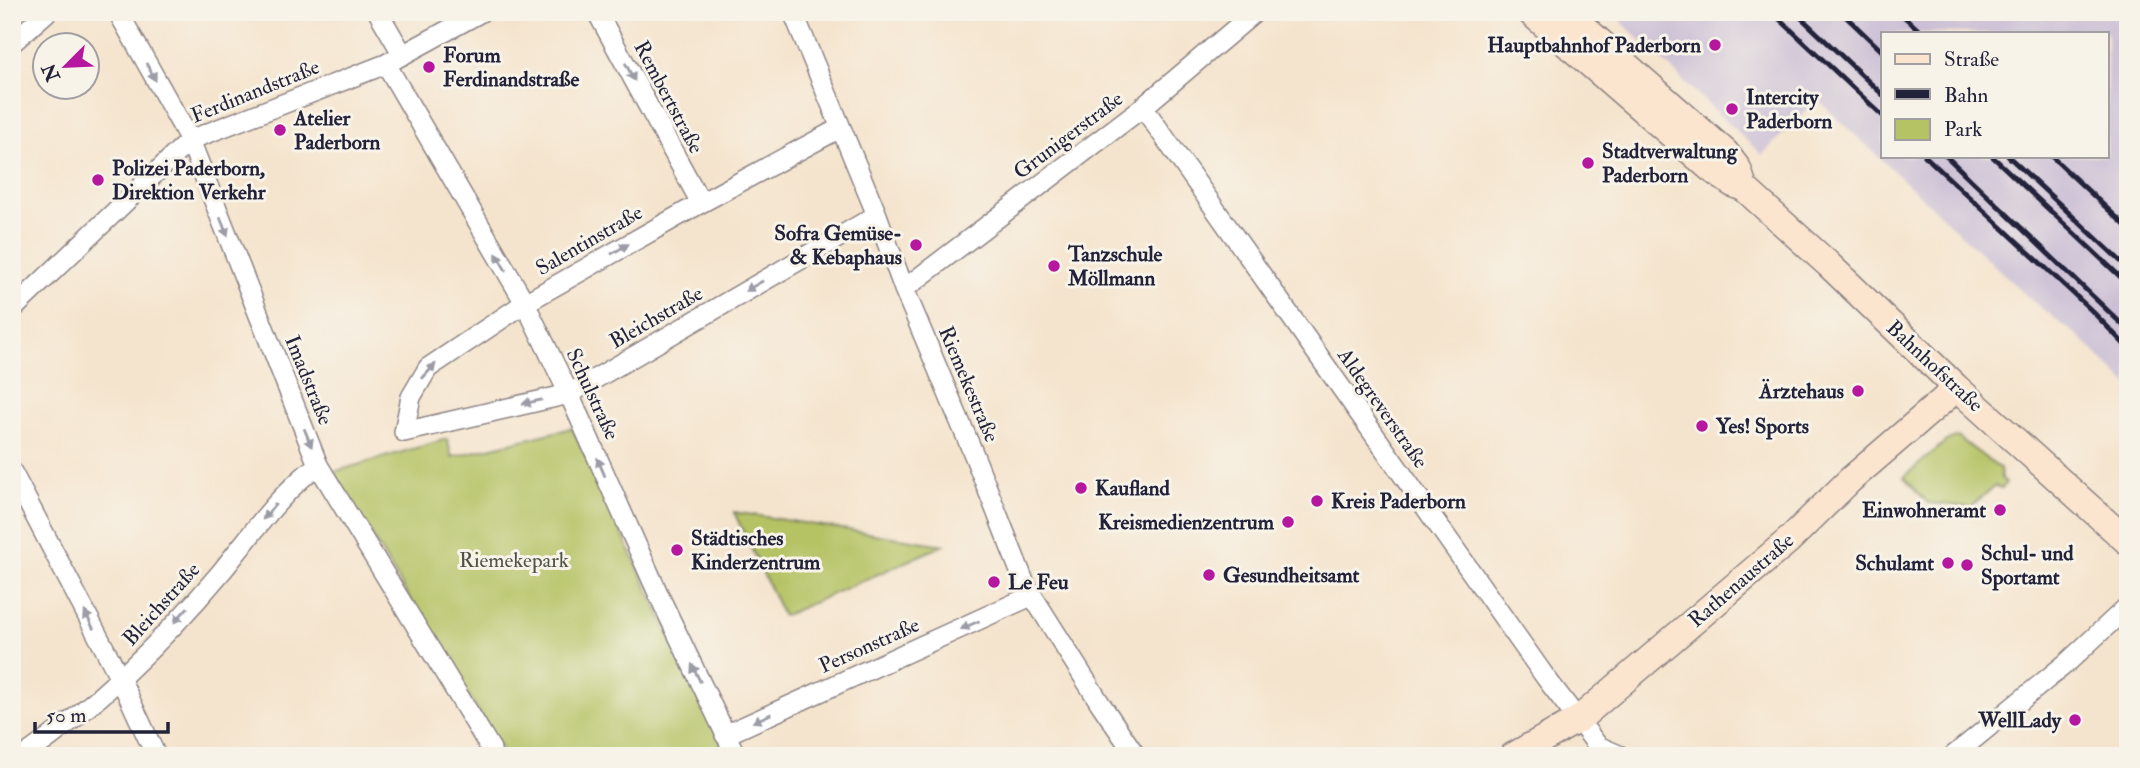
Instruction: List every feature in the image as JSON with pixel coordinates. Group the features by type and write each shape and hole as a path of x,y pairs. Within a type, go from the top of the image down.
{"main road":[{"name":"Bahnhofstraße","path":"1530,12 1711,169 1744,188 1957,388 2128,542"},
{"name":"Bahnhofstraße","path":"1566,12 1726,153 1738,169 1744,188"},
{"name":"Rathenaustraße","path":"1513,756 1578,719 1788,540 1850,480 1957,388"}],"street":[{"path":"12,43 47,12"},
{"name":"Imadstraße","path":"118,12 190,140 318,465 491,749"},
{"name":"Schulstraße","path":"378,12 394,59 525,303 569,394 633,540 736,756"},
{"name":"Ferdinandstraße","path":"12,310 190,140 394,59 481,12"},
{"name":"Rembertstraße","path":"597,12 701,203"},
{"name":"Riemekestraße","path":"793,12 974,455 1014,561 1031,596 1136,756"},
{"name":"Grunigerstraße","path":"904,289 1143,107 1255,12"},
{"name":"Aldegreverstraße","path":"1143,107 1476,580 1578,719 1598,746 1621,756"},
{"name":"Salentinstraße","path":"404,432 411,397 428,368 525,303 840,128"},
{"name":"Bleichstraße","path":"404,432 569,394 877,215"},
{"name":"Bleichstraße","path":"24,756 60,731 121,680 222,570 275,504 318,465"},
{"path":"12,472 121,680 156,756"},
{"name":"Personstraße","path":"725,735 1031,596"},
{"path":"1953,756 2069,661 2128,606"}],"shaded area":[{"path":"1611,12 2128,12 2128,385 2079,337 2031,300 1817,99 1762,155"}],"green space":[{"name":"Riemekepark","path":"572,428 727,756 505,756 333,472 447,439 452,457"},
{"path":"1955,437 2000,469 2001,478 2006,483 2002,489 1995,486 1970,507 1928,503 1904,477 1946,441"},
{"path":"734,512 944,545 783,616"}],"railway":[{"path":"1772,12 1881,114"},
{"path":"1795,12 1881,93"},
{"path":"1841,12 1881,50"},
{"path":"1899,12 1921,32"},
{"path":"1927,158 2091,310 2128,348"},
{"path":"1948,158 2128,330"},
{"path":"1994,158 2128,284"},
{"path":"2010,158 2128,268"},
{"path":"2053,158 2128,228"}],"place":[{"name":"Hauptbahnhof Paderborn","path":"1715,45"},
{"name":"Forum Ferdinandstraße","path":"429,67"},
{"name":"Intercity Paderborn","path":"1732,109"},
{"name":"Atelier Paderborn","path":"280,130"},
{"name":"Stadtverwaltung Paderborn","path":"1588,163"},
{"name":"Polizei Paderborn, Direktion Verkehr","path":"98,180"},
{"name":"Sofra Gemüse- & Kebaphaus","path":"916,245"},
{"name":"Tanzschule Möllmann","path":"1054,266"},
{"name":"Ärztehaus","path":"1858,391"},
{"name":"Yes! Sports","path":"1702,426"},
{"name":"Kaufland","path":"1081,488"},
{"name":"Kreis Paderborn","path":"1317,501"},
{"name":"Einwohneramt","path":"2000,510"},
{"name":"Kreismedienzentrum","path":"1288,522"},
{"name":"Städtisches Kinderzentrum","path":"677,550"},
{"name":"Schulamt","path":"1948,563"},
{"name":"Schul- und Sportamt","path":"1967,565"},
{"name":"Gesundheitsamt","path":"1209,575"},
{"name":"Le Feu","path":"994,582"},
{"name":"WellLady","path":"2075,720"}]}
